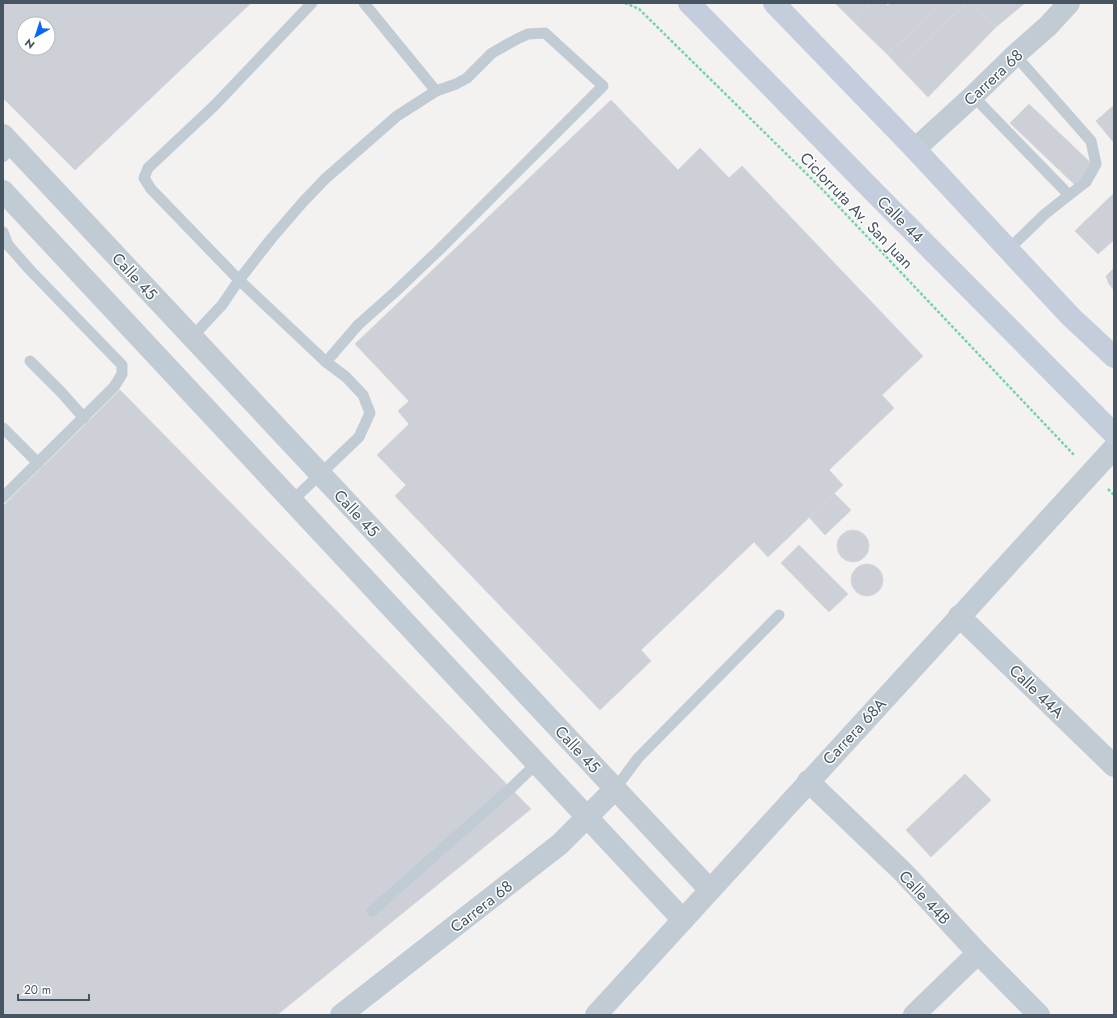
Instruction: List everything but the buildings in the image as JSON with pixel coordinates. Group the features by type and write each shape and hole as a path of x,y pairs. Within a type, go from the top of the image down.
{"main road":[{"name":"Calle 44","path":"689,3 1114,434"},
{"path":"774,3 915,149 1070,316 1114,357"}],"street":[{"name":"Carrera 68","path":"915,149 1048,26 1069,3"},
{"name":"Calle 45","path":"6,146 192,337 710,890"},
{"path":"3,191 683,920"},
{"name":"Carrera 68A","path":"596,1015 808,781 1114,448"},
{"name":"Calle 44A","path":"959,616 1114,766"},
{"name":"Calle 44B","path":"808,781 903,872 978,953 1039,1015"},
{"name":"Carrera 68","path":"341,1015 560,844 588,818 615,789"},
{"path":"914,1015 978,953"}],"lane":[{"path":"292,501 359,437 370,414 363,395 346,377 326,362 239,280 151,189 144,178 148,168 215,105 312,3"},
{"path":"364,3 436,91"},
{"path":"192,337 222,305 239,280 289,218 326,179 397,116 436,91 456,84 467,78 492,54 528,34 545,33 603,86 439,250 395,292 358,324 326,362"},
{"path":"1009,249 1045,214 1086,182 1096,164 1091,141 1015,55"},
{"path":"973,96 1069,195"},
{"path":"3,232 8,244 30,270 122,365 122,374 114,387 3,497"},
{"path":"30,361 84,418"},
{"path":"3,428 38,463"},
{"path":"615,789 638,758 780,615"},
{"path":"372,911 510,789 537,763"}],"path":[{"name":"Ciclorruta Av. San Juan","path":"625,3 639,9 821,188 1064,444"}]}
